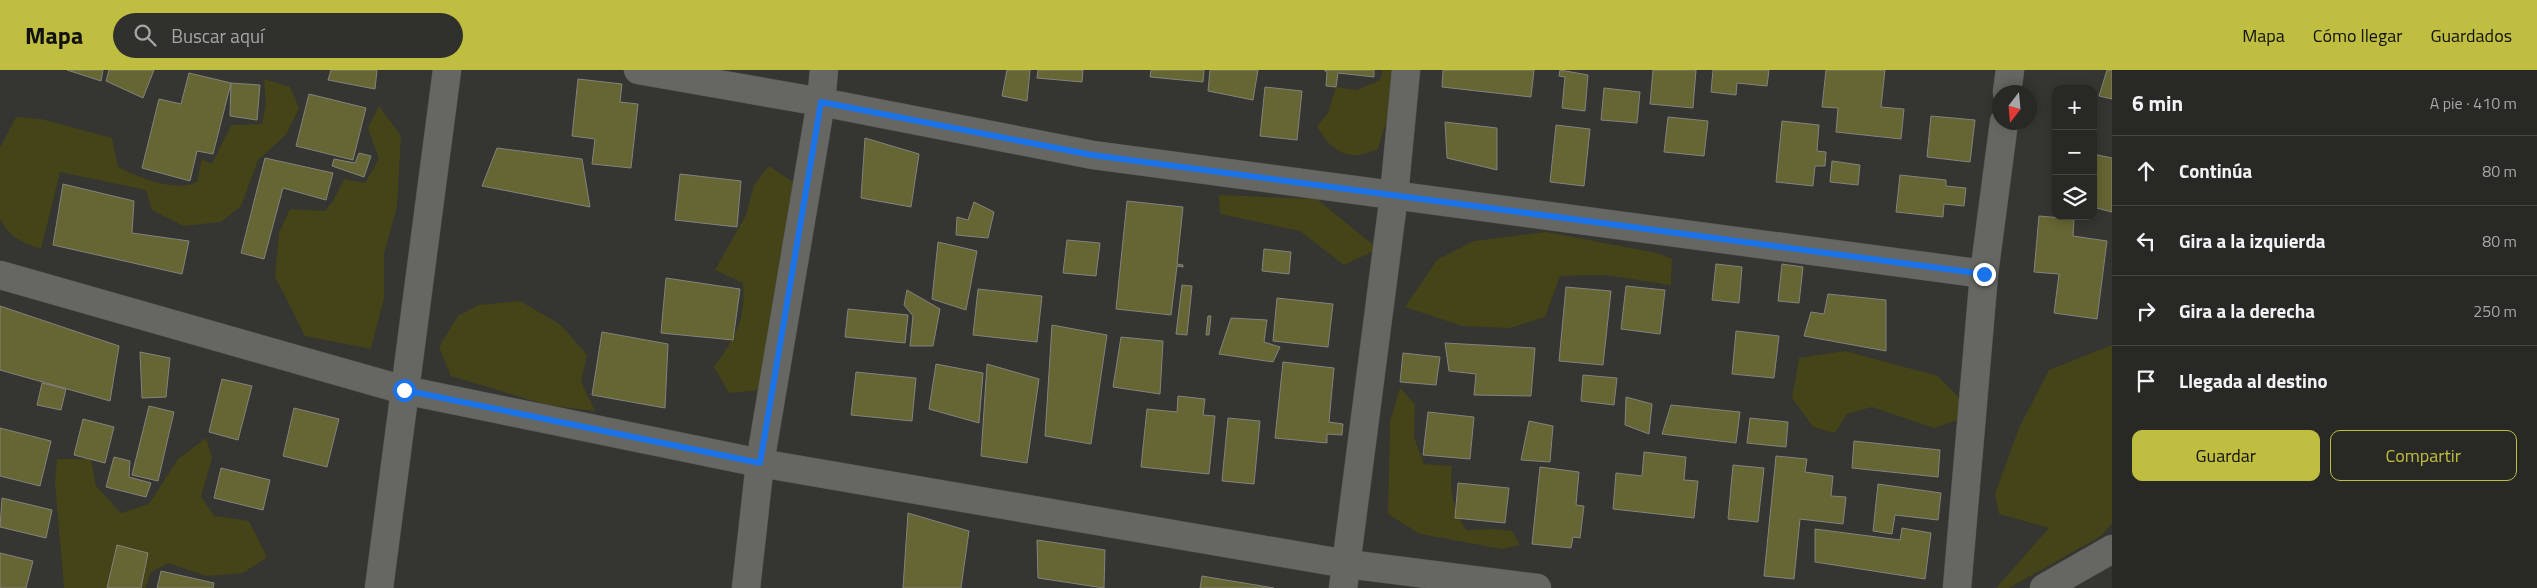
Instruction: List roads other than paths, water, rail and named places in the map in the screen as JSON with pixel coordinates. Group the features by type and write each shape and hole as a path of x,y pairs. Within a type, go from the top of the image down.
{"street":[{"path":"380,588 404,390 447,70"},
{"path":"638,70 821,102 1092,155 1984,274"},
{"path":"746,588 760,463 821,102 824,70"},
{"path":"1345,576 1394,196 1406,70"},
{"path":"2008,85 2010,70"},
{"path":"1957,588 1984,274 2003,130"},
{"path":"0,275 404,390 760,463 1345,576 1537,588"},
{"path":"2044,588 2112,549"}]}
